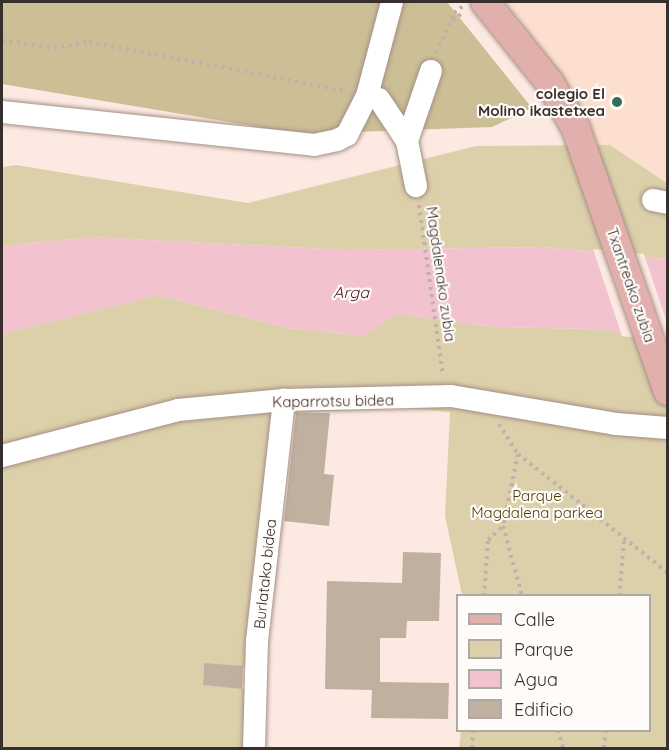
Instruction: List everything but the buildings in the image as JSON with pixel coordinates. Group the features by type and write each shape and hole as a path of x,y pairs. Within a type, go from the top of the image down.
{"main road":[{"name":"Txantreako zubia","path":"470,7 550,83 576,129 668,391"}],"street":[{"path":"2,112 314,145 347,135 373,97 392,2"},
{"path":"407,141 431,71"},
{"path":"373,97 407,141 416,186"},
{"name":"Kaparrotsu bidea","path":"2,456 178,410 284,400 451,396 616,424 668,428"},
{"name":"Burlatako bidea","path":"254,748 257,641 284,400"}],"path":[{"path":"431,71 442,36 454,13 470,7"},
{"path":"2,40 54,48 89,42 373,97"},
{"name":"Magdalenako zubia","path":"416,186 441,365"},
{"path":"501,405 498,428 518,454 624,541 668,573"},
{"path":"518,454 503,526 521,594"},
{"path":"484,594 488,540 503,526"},
{"path":"619,594 624,541"},
{"path":"472,748 473,732"},
{"path":"559,732 563,748"},
{"path":"604,748 606,732"}],"shaded area":[{"path":"2,2 447,2 532,108 492,127 300,134 2,84"},
{"name":"colegio El Molino ikastetxea","path":"508,2 667,2 667,183 610,145 582,147 556,75"}],"green space":[{"path":"610,145 667,183 667,259 542,247 346,250 92,237 2,246 2,167 16,165 248,203 476,146"},
{"name":"Parque Magdalena parkea","path":"158,295 288,328 362,336 397,314 495,327 594,329 667,339 667,748 459,748 461,732 651,732 651,594 462,594 445,516 450,412 398,407 282,414 245,667 204,664 203,685 246,689 248,748 2,748 2,334"}],"water":[{"name":"Arga","path":"92,237 346,250 542,247 667,259 667,339 594,329 495,327 397,314 362,336 288,328 158,295 2,334 2,246"}],"pier":[{"path":"593,249 644,254 667,323 668,342 622,336"}],"place":[{"name":"colegio El Molino ikastetxea","path":"617,102"}]}
